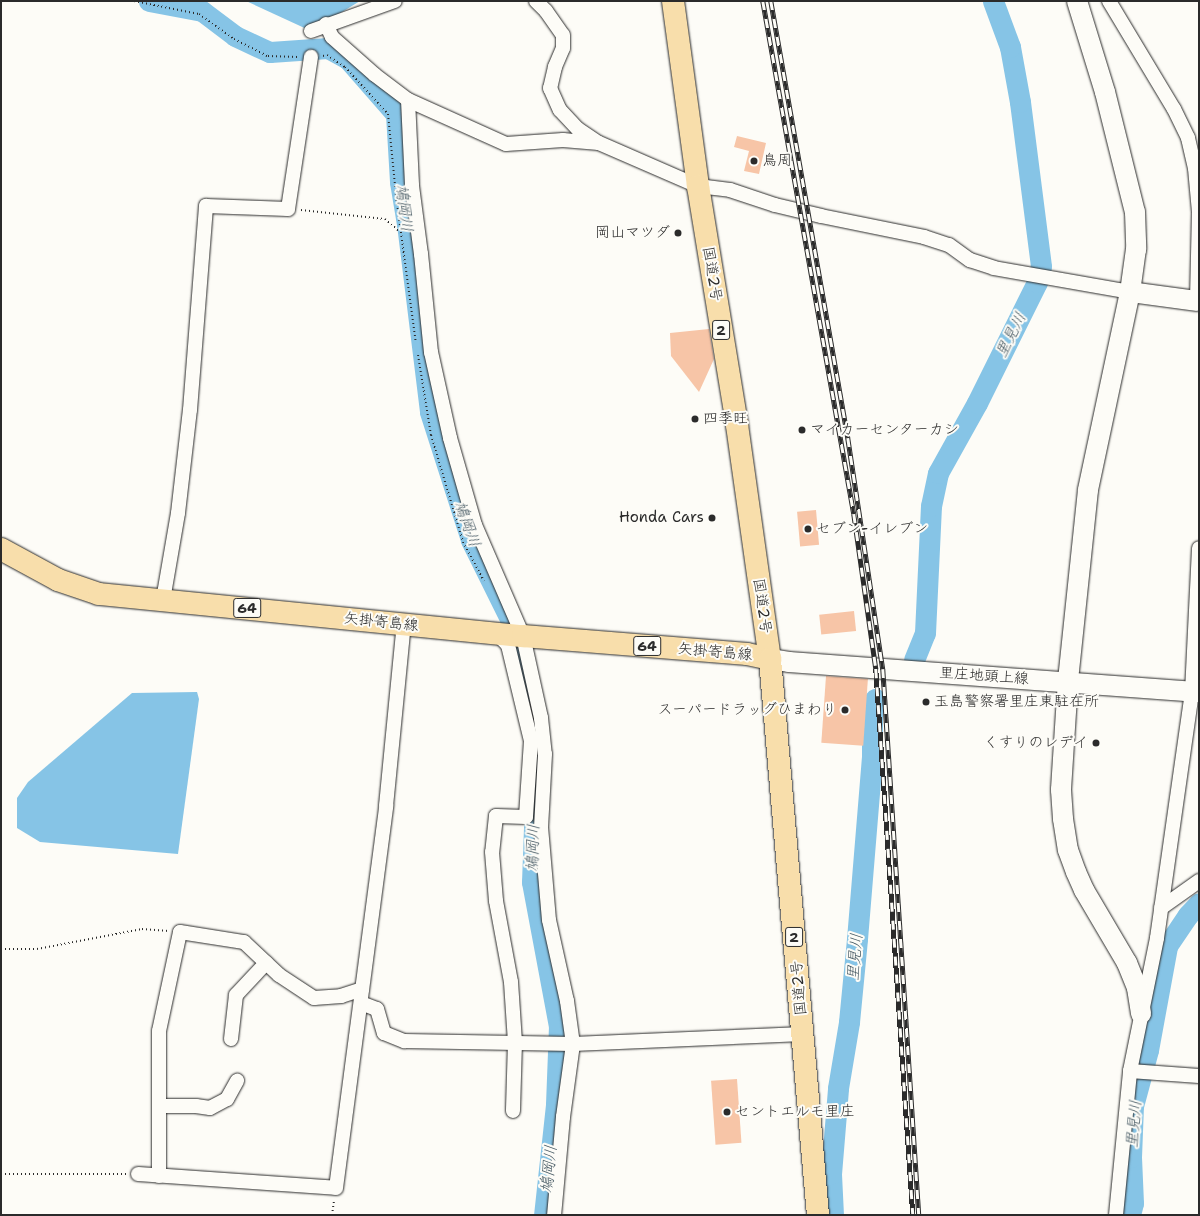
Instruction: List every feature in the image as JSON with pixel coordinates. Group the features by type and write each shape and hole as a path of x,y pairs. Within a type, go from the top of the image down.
{"main road":[{"name":"国道2号","path":"673,1 698,186 737,425 770,659 818,1215"},
{"name":"矢掛寄島線","path":"1,549 58,580 77,588 99,594 507,635 747,654 770,659"}],"street":[{"path":"311,31 326,24 395,1"},
{"path":"536,1 546,11 563,35 563,48 555,67 550,88 560,110 578,129 599,143 698,186 730,190 798,210 924,237 949,245 970,260 994,268 1130,292 1198,301 1199,212 1195,168 1188,138 1174,109 1109,1"},
{"path":"1077,1 1105,92 1135,212 1136,250 1130,292 1088,490 1068,681 1061,790 1063,819 1068,850 1084,890 1127,963 1137,988 1141,1014"},
{"path":"326,24 332,37 375,75 408,100 506,144 563,140 599,143"},
{"path":"162,600 178,513 190,410 206,206 288,208 311,57"},
{"path":"408,100 412,186 421,254 431,352 450,438 507,635 541,718 545,754 541,827 550,920 567,1001 573,1044 563,1117 554,1215"},
{"path":"1116,1215 1130,1071 1161,908 1195,692 1199,548"},
{"path":"138,1174 336,1188 386,806 404,624"},
{"path":"507,635 530,741 526,817 496,816 492,852 496,901 511,982 515,1042 513,1111"},
{"name":"里庄地頭上線","path":"770,659 788,662 1068,681 1195,692"},
{"path":"1161,908 1199,881"},
{"path":"159,1176 159,1031 180,932 244,942 279,975 314,998 361,996 377,1009 384,1033 404,1041 573,1044 803,1034"},
{"path":"231,1039 236,995 266,963"},
{"path":"1130,1071 1199,1076"},
{"path":"159,1106 196,1106 210,1108 227,1099 237,1081"}],"path":[{"path":"134,1 199,14 234,39 268,56 327,56 345,67 388,114 396,196 420,371 431,435 463,542 486,584"},
{"path":"288,208 385,219 402,234"},
{"path":"1,949 36,949 142,929 180,932"},
{"path":"1,1174 138,1174"}],"water":[{"path":"246,1 360,1 311,31"},
{"path":"197,692 199,699 178,854 40,842 17,828 17,798 28,782 132,693"}],"building":[{"name":"鳥周","path":"737,136 766,143 759,174 744,171 749,151 734,147"},
{"path":"709,329 714,359 699,392 671,356 670,333"},
{"name":"セブン-イレブン","path":"816,510 819,545 800,547 797,512"},
{"path":"854,611 856,631 821,635 819,615"},
{"name":"スーパードラッグひまわり","path":"826,676 868,679 863,746 821,743"},
{"name":"セントエルモ里庄","path":"737,1079 741,1143 716,1145 711,1081"}],"waterway":[{"name":"鳩岡川","path":"149,1 202,11 235,36 270,52 328,48 348,59 396,114 400,182 407,224 430,412 471,540 512,623 526,692"},
{"name":"里見川","path":"914,660 925,633 931,506 938,473 977,403 1037,282 1041,266 1020,102 1010,47 993,1"},
{"name":"里見川","path":"833,1215 831,1174 838,1088 849,1022 857,939 872,758 872,704 875,699"},
{"name":"鳩岡川","path":"537,746 532,882 559,1026 556,1105 544,1215"},
{"name":"里見川","path":"1130,1215 1133,1203 1131,1157 1133,1106 1148,1050 1167,946 1188,915 1199,903"}],"railway":[{"path":"763,1 854,514 876,669 913,1215"},
{"path":"771,1 848,438 883,669 919,1215"}],"place":[{"name":"鳥周","path":"754,161"},
{"name":"岡山マツダ","path":"678,233"},
{"name":"四季旺","path":"695,419"},
{"name":"マイカーセンターカシ","path":"802,430"},
{"name":"Honda Cars","path":"712,518"},
{"name":"セブン-イレブン","path":"808,529"},
{"name":"玉島警察署里庄東駐在所","path":"926,702"},
{"name":"スーパードラッグひまわり","path":"845,710"},
{"name":"くすりのレデイ","path":"1096,743"},
{"name":"セントエルモ里庄","path":"727,1112"}]}
